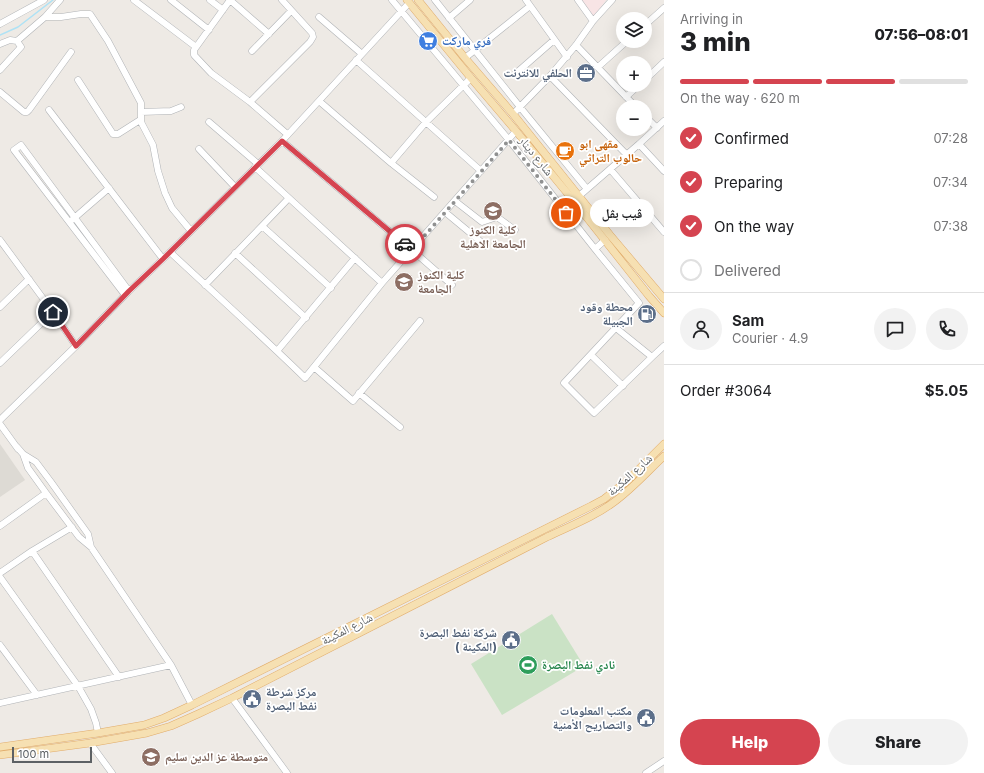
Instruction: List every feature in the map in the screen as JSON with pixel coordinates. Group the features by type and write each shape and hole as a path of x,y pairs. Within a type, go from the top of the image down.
{"main road":[{"name":"شارع دينار","path":"418,0 664,299"},
{"name":"شارع دينار","path":"408,1 664,313"},
{"name":"شارع المكينة","path":"0,747 144,725 192,706 604,499 627,481 664,444"},
{"name":"شارع المكينة","path":"0,755 90,743 147,733 171,726 198,714 598,512 625,494 664,456"},
{"path":"452,576 456,583"}],"street":[{"path":"0,24 44,0"},
{"path":"0,44 10,40 17,41 46,17 60,0"},
{"path":"134,0 196,47"},
{"path":"171,0 209,30"},
{"path":"210,0 223,10"},
{"path":"269,34 230,0 194,50 194,55 211,73 250,102 287,134"},
{"path":"250,102 310,42 313,37 312,33 282,0"},
{"path":"392,0 509,140 639,303 564,383 594,413 664,346"},
{"path":"435,0 587,189"},
{"path":"449,18 470,0"},
{"path":"526,0 567,57"},
{"path":"578,0 593,20"},
{"path":"513,114 567,57 593,20 612,0"},
{"path":"0,420 282,141 401,11 408,1"},
{"path":"466,58 530,6"},
{"path":"652,19 664,8"},
{"path":"252,51 291,11"},
{"path":"46,17 90,14 108,41 141,103 140,120 151,141 158,171 169,201 177,216 191,231"},
{"path":"319,17 362,54"},
{"path":"514,75 554,40"},
{"path":"0,70 21,47 17,41"},
{"path":"576,45 629,100"},
{"path":"598,67 619,48"},
{"path":"0,92 24,112 27,112 71,52"},
{"path":"356,60 481,171"},
{"path":"652,73 664,62"},
{"path":"550,76 627,155"},
{"path":"392,163 426,122 471,78"},
{"path":"78,80 113,134 118,134 140,120"},
{"path":"626,97 631,92"},
{"path":"319,101 434,197"},
{"path":"141,112 172,111 180,107"},
{"path":"49,110 163,259"},
{"path":"579,196 664,121"},
{"path":"209,122 257,165 289,198 382,283"},
{"path":"652,123 657,128"},
{"path":"170,252 278,351 305,378 382,283 516,131"},
{"path":"282,141 452,285"},
{"path":"639,144 664,171"},
{"path":"72,220 21,145 14,150 72,220 127,293"},
{"path":"199,149 235,187"},
{"path":"610,169 664,232"},
{"path":"72,220 109,188"},
{"path":"205,285 289,198"},
{"path":"455,201 482,222 498,217 515,230"},
{"path":"445,212 486,246"},
{"path":"262,226 331,288"},
{"path":"595,249 605,240"},
{"path":"1,245 29,279 76,346"},
{"path":"235,253 306,318"},
{"path":"278,351 355,258"},
{"path":"0,307 29,279"},
{"path":"0,363 53,312"},
{"path":"314,367 353,401 420,321"},
{"path":"616,328 652,357"},
{"path":"591,355 623,386"},
{"path":"360,393 400,427"},
{"path":"0,424 23,454 36,462 55,487 88,534 91,547"},
{"path":"23,454 28,468 79,537 91,547 171,666 192,706"},
{"path":"0,526 46,493"},
{"path":"0,574 32,551 72,526"},
{"path":"32,551 119,677"},
{"path":"0,577 78,686 91,709 98,733"},
{"path":"0,645 37,695"},
{"path":"0,704 171,666"},
{"path":"232,698 287,773"},
{"path":"90,743 112,773"},
{"path":"646,773 664,760"}],"shaded area":[{"path":"581,0 606,0 593,18"},
{"path":"0,444 25,480 0,497"}],"green space":[{"name":"نادي نفط البصرة","path":"552,614 584,666 502,715 471,664"}],"waterway":[{"path":"0,35 18,27 53,0"}],"way so far":[{"path":"405,244 412,250 509,140 566,213"}],"place":[{"name":"فري ماركت","path":"428,41"},
{"name":"الحلفي للانترنت","path":"586,73"},
{"name":"مقهى ابو حالوب التراثي","path":"565,151"},
{"name":"كلية الكنوز الجامعة الاهلية","path":"493,211"},
{"name":"ڤيب بڤل","path":"566,213"},
{"name":"كلية الكنوز الجامعة","path":"404,282"},
{"name":"محطة وقود الجبيلة","path":"647,314"},
{"name":"شركة نفط البصرة ( المكينة)","path":"511,640"},
{"name":"نادي نفط البصرة","path":"528,665"},
{"name":"مركز شرطة نفط البصرة","path":"252,699"},
{"name":"مكتب المعلومات والتصاريح الأمنية","path":"646,718"},
{"name":"متوسطة عز الدين سليم","path":"151,757"}],"route":[{"path":"53,312 76,346 129,291 282,141 405,244"}]}
